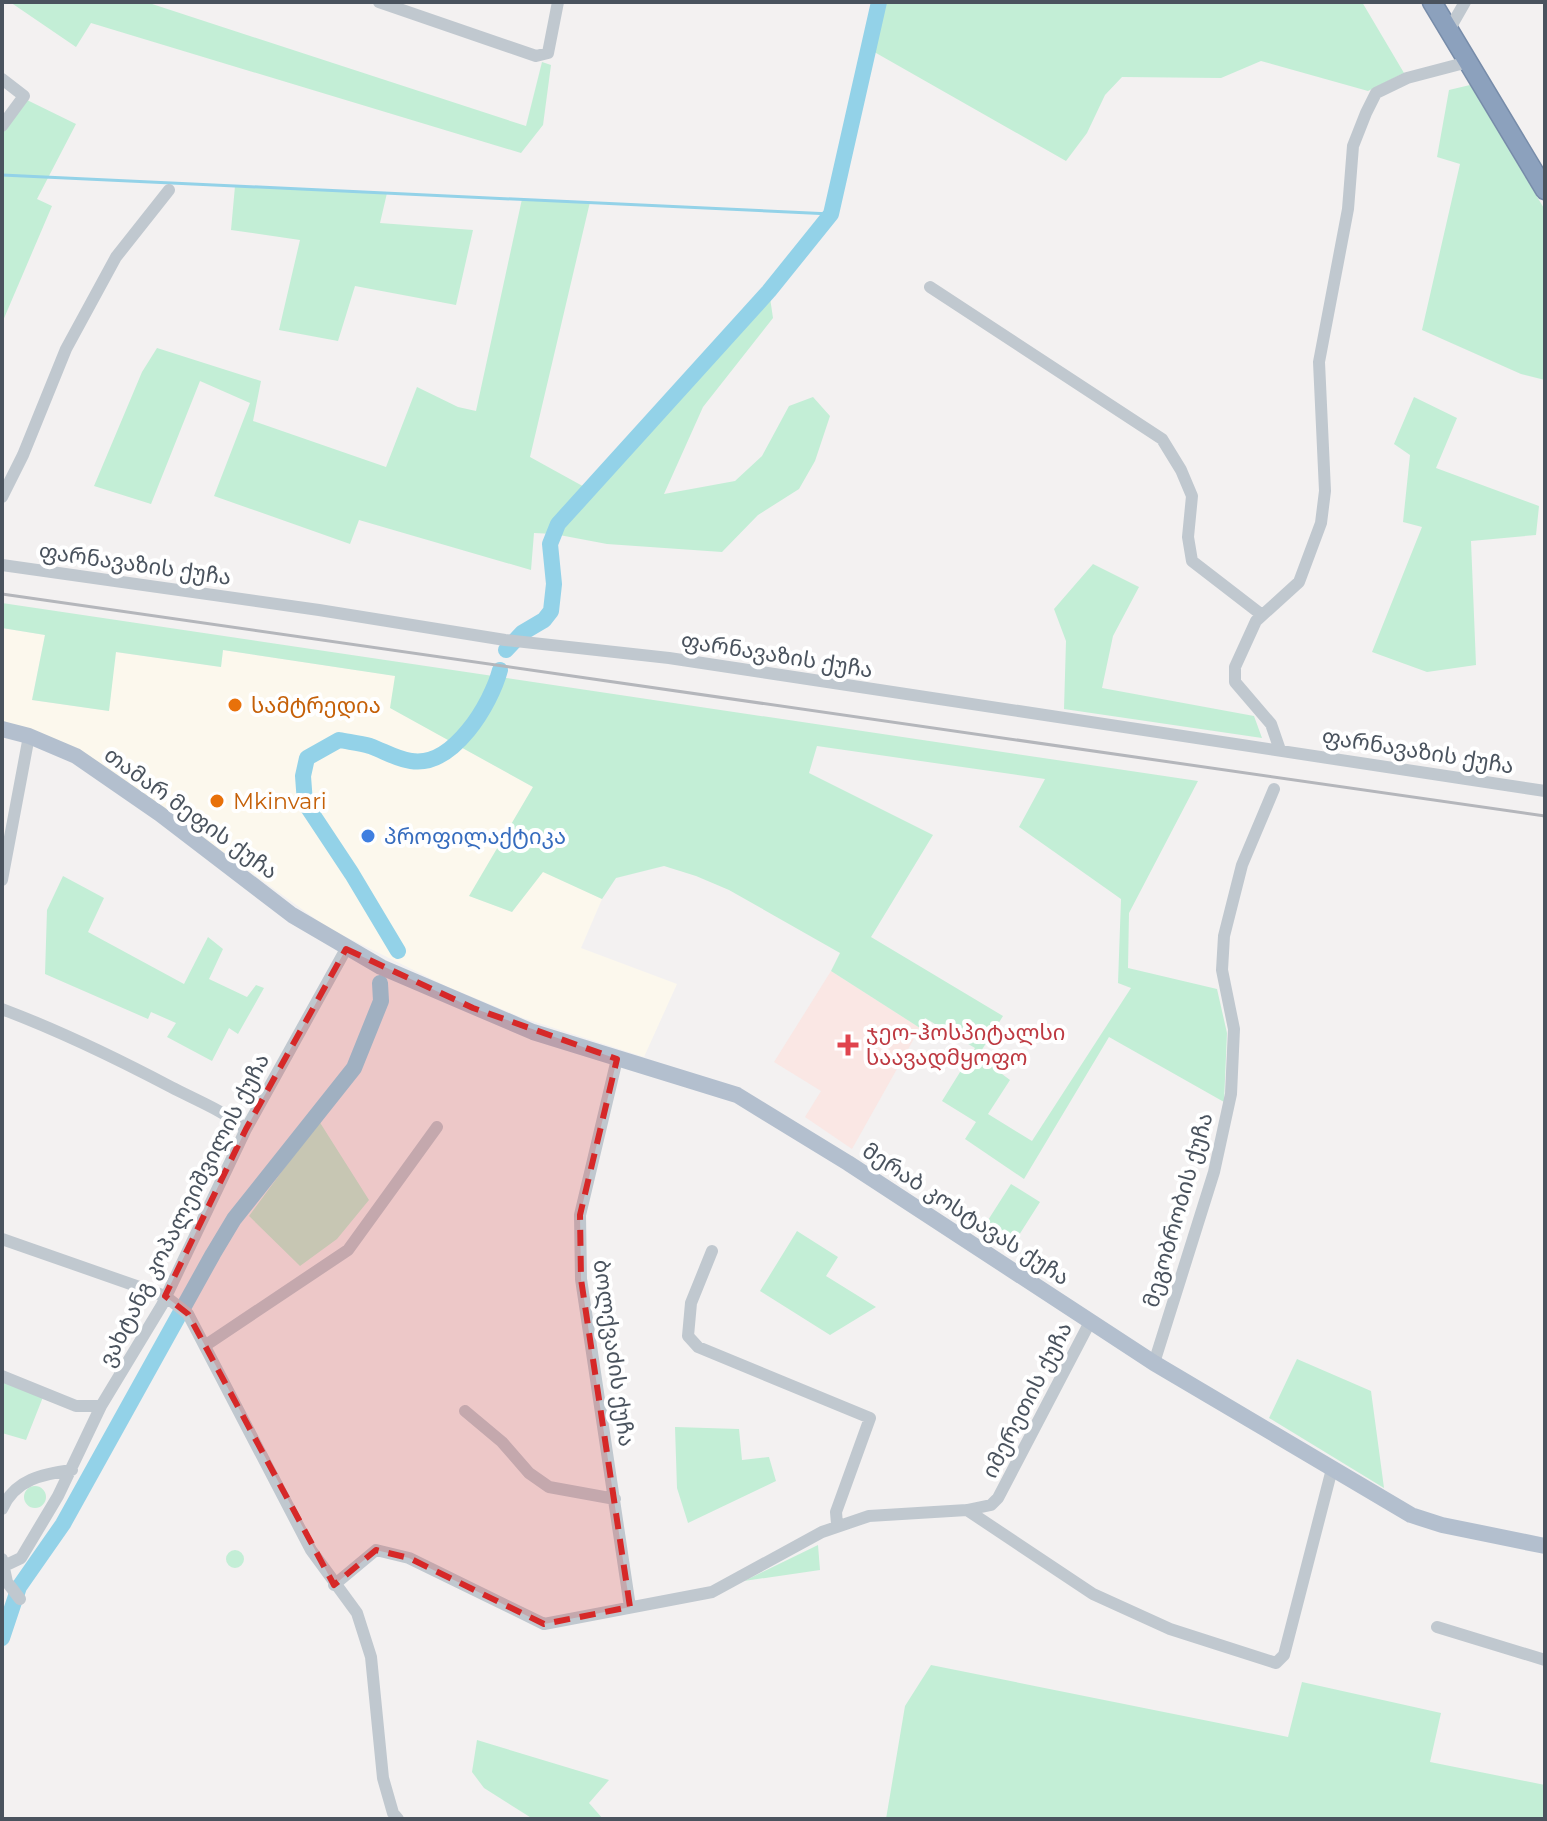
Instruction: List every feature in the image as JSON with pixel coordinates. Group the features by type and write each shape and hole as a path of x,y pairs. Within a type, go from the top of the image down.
{"highway":[{"path":"1432,2 1545,190"}],"main road":[{"name":"თამარ მეფის ქუჩა","path":"2,729 29,736 76,756 160,814 292,915 346,949"},
{"name":"მერაბ კოსტავას ქუჩა","path":"346,949 473,1008 533,1032 737,1095 848,1163 1154,1363 1411,1515 1442,1525 1545,1546"}],"street":[{"path":"379,2 536,56 548,53 558,2"},
{"path":"1449,30 1465,2"},
{"path":"1280,750 1271,724 1235,682 1235,667 1256,621 1299,582 1321,523 1325,491 1319,362 1348,209 1353,146 1376,93 1407,78 1468,62"},
{"path":"2,79 24,96 2,126"},
{"path":"2,497 23,455 66,349 116,257 169,190"},
{"path":"930,287 1162,439 1192,496 1188,537 1192,561 1262,615"},
{"name":"ფარნავაზის ქუჩა","path":"2,565 505,640 669,658 1545,791"},
{"path":"2,880 29,736"},
{"name":"მეგობრობის ქუჩა","path":"1154,1363 1214,1172 1228,1107 1234,1029 1222,970 1224,936 1242,865 1274,789"},
{"name":"ვახტანგ კოპალეიშვილის ქუჩა","path":"2,1564 21,1558 72,1470 101,1406 165,1296 246,1129 346,949"},
{"path":"2,1009 38,1022 149,1075 246,1129"},
{"name":"ბოლქვაძის ქუჩა","path":"617,1059 580,1215 581,1279 630,1607"},
{"path":"206,1345 348,1250 437,1127"},
{"path":"2,1239 165,1296 184,1310 206,1345 311,1550 357,1613 371,1657 383,1778 393,1813 398,1819"},
{"path":"712,1251 691,1303 688,1336 698,1347 870,1418 836,1512 837,1524"},
{"name":"იმერეთის ქუჩა","path":"334,1585 376,1550 409,1558 544,1624 712,1592 837,1524 869,1516 967,1510 991,1505 998,1498 1090,1322"},
{"path":"2,1376 76,1406 101,1406"},
{"path":"465,1411 502,1442 529,1473 549,1487 615,1499"},
{"path":"967,1510 1093,1594 1170,1629 1276,1663 1284,1655 1332,1469"},
{"path":"2,1509 5,1501 24,1482 40,1474 72,1470"},
{"path":"2,1564 16,1595"},
{"path":"1437,1627 1545,1660"}],"highlighted area":[{"path":"346,949 473,1008 617,1059 580,1215 581,1279 630,1607 544,1624 409,1558 376,1550 334,1585 188,1314 165,1296 246,1129"}],"shaded area":[{"path":"2,628 45,635 32,700 109,711 115,652 221,667 223,650 396,676 391,708 533,787 470,896 512,912 543,871 602,899 581,948 677,984 644,1057 523,1018 446,986 328,928 143,794 2,723"},
{"name":"ჯეო-ჰოსპიტალსი საავადმყოფო","path":"831,971 920,1028 852,1149 805,1117 821,1091 774,1062"}],"green space":[{"path":"10,2 146,2 526,126 542,62 551,65 543,125 521,153 91,23 76,47"},
{"path":"879,2 1362,2 1404,73 1368,91 1261,61 1221,78 1122,77 1105,95 1087,133 1066,161 869,49"},
{"path":"1470,85 1545,210 1545,380 1521,374 1422,330 1460,164 1437,157 1449,90"},
{"path":"27,100 76,124 37,199 52,206 2,323 2,133"},
{"path":"235,186 387,193 380,223 473,230 456,305 355,286 338,341 279,330 300,240 231,230"},
{"path":"522,199 590,202 530,457 588,489 769,291 773,318 703,407 664,494 735,481 762,456 789,406 813,397 830,416 815,461 799,489 758,515 722,552 607,544 534,533 531,570 359,520 350,544 214,496 250,403 200,381 151,504 94,486 142,372 157,348 261,381 253,421 386,467 417,387 458,407 476,411"},
{"path":"1414,397 1457,418 1436,468 1539,506 1536,535 1471,541 1476,665 1427,672 1372,652 1422,527 1403,522 1410,455 1394,444"},
{"path":"1093,564 1139,587 1113,636 1102,688 1254,716 1262,738 1064,709 1066,641 1054,609"},
{"path":"2,603 1198,781 1129,913 1128,968 1217,989 1227,1033 1224,1102 1109,1037 1024,1179 965,1139 976,1122 942,1101 975,1048 925,1018 920,1028 831,971 840,953 729,890 664,866 616,878 602,899 543,872 512,912 469,896 533,787 390,708 395,676 223,650 221,667 116,652 109,711 32,700 45,635 2,628","holes":["817,746 1045,779 1019,827 1121,899 1118,983 1131,988 1032,1141 988,1114 1010,1080 978,1056 1003,1016 871,937 933,835 809,773"]},
{"path":"63,876 104,898 88,932 184,984 208,937 223,949 209,979 247,997 256,985 264,988 238,1034 229,1028 212,1061 167,1037 176,1023 151,1012 148,1019 45,974 47,910"},
{"path":"319,1121 369,1200 337,1239 300,1266 249,1216"},
{"path":"1011,1184 1040,1202 1012,1246 983,1228"},
{"path":"797,1231 838,1257 826,1276 876,1307 830,1335 760,1291"},
{"path":"1297,1359 1371,1391 1384,1488 1269,1418"},
{"path":"2,1380 43,1397 26,1440 2,1433"},
{"path":"675,1427 739,1429 742,1460 769,1457 776,1481 688,1523 677,1488"},
{"path":"35,1486 43,1489 46,1497 43,1505 35,1508 27,1505 24,1497 27,1489"},
{"path":"818,1545 820,1570 744,1581"},
{"path":"231,1550 239,1550 244,1559 242,1566 231,1568 226,1563 226,1555"},
{"path":"931,1665 1288,1737 1302,1682 1441,1713 1430,1762 1545,1785 1545,1819 886,1819 905,1706"},
{"path":"477,1740 609,1780 589,1803 603,1819 533,1819 484,1788 472,1772"}],"waterway":[{"path":"506,650 551,611 554,584 550,544 558,524 769,291 831,214 879,2"},
{"path":"2,175 831,214"},
{"path":"398,951 305,803 303,776 307,758 339,740 370,746 411,761 441,755 468,731 479,716 500,670"},
{"path":"2,1638 19,1587 63,1524 234,1219 354,1068 381,1001 380,983"}],"railway":[{"path":"2,594 1545,816"}],"place":[{"name":"სამტრედია","path":"235,705"},
{"name":"Mkinvari","path":"217,801"},
{"name":"პროფილაქტიკა","path":"368,836"},
{"name":"ჯეო-ჰოსპიტალსი საავადმყოფო","path":"848,1045"}]}
